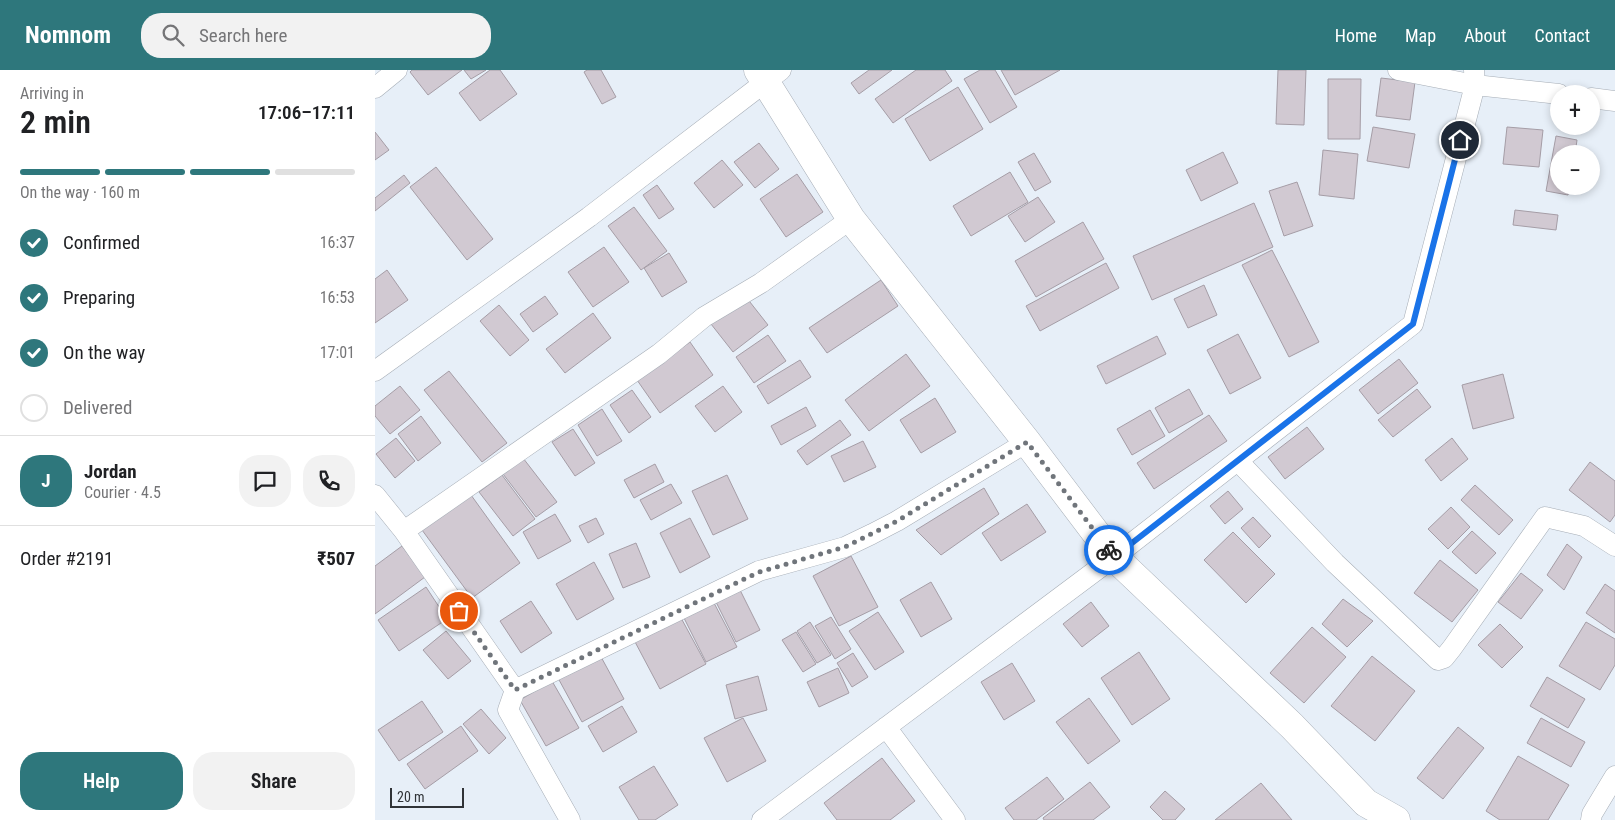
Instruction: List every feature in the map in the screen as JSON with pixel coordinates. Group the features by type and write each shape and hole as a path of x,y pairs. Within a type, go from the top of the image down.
{"street":[{"path":"375,88 397,70"},
{"path":"1398,70 1474,77 1550,92"},
{"path":"375,371 589,217 768,74 851,219 1027,442 1114,557 1292,726 1366,803 1396,820"},
{"path":"762,820 1114,557 1413,324 1474,77"},
{"path":"1600,99 1615,101"},
{"path":"404,532 659,354 704,317 761,283 851,219"},
{"path":"570,820 508,710 515,690 759,572 845,547 897,521 1027,442"},
{"path":"1238,461 1335,563 1438,660 1444,658 1545,517 1584,526 1615,546"},
{"path":"375,495 404,532 515,690"},
{"path":"886,727 955,820"},
{"path":"1591,820 1592,814 1615,776"}],"building":[{"path":"412,70 462,70 428,95 410,72"},
{"path":"464,70 486,70 471,79"},
{"path":"490,70 500,70 517,94 480,121 459,93"},
{"path":"587,70 601,70 616,97 602,104 584,72"},
{"path":"869,70 892,70 859,94 851,83"},
{"path":"916,70 945,70 952,81 893,123 875,99"},
{"path":"980,70 995,70 1017,107 990,123 964,79"},
{"path":"1001,70 1060,70 1015,95"},
{"path":"1278,70 1306,70 1304,125 1276,124"},
{"path":"1381,78 1415,82 1410,120 1376,116"},
{"path":"1328,79 1361,79 1360,139 1328,139"},
{"path":"958,87 983,129 930,161 905,119"},
{"path":"1373,127 1415,134 1409,168 1367,161"},
{"path":"1507,127 1543,130 1539,167 1503,164"},
{"path":"375,132 389,150 375,160"},
{"path":"1556,136 1577,140 1576,145 1554,145"},
{"path":"759,143 779,169 755,188 734,162"},
{"path":"1323,150 1358,154 1354,199 1319,195"},
{"path":"1223,152 1238,183 1201,201 1186,170"},
{"path":"1034,153 1051,182 1035,191 1018,162"},
{"path":"722,160 743,185 714,208 694,183"},
{"path":"436,167 493,239 467,260 410,187"},
{"path":"1550,169 1550,192 1546,191"},
{"path":"1010,172 1028,202 971,236 953,206"},
{"path":"797,174 823,212 786,237 760,199"},
{"path":"404,175 410,183 375,211 375,198"},
{"path":"1297,182 1313,226 1284,236 1269,191"},
{"path":"657,185 674,209 659,219 643,195"},
{"path":"1038,197 1055,222 1025,242 1008,216"},
{"path":"1254,203 1273,247 1152,300 1133,256"},
{"path":"634,207 667,251 641,270 608,226"},
{"path":"1515,210 1558,215 1556,230 1513,225"},
{"path":"1083,222 1104,259 1036,297 1015,261"},
{"path":"604,247 629,282 593,307 568,272"},
{"path":"1272,250 1319,342 1289,357 1242,265"},
{"path":"669,253 687,282 662,297 644,268"},
{"path":"1106,263 1119,288 1040,331 1026,306"},
{"path":"387,270 408,300 375,323 375,279"},
{"path":"881,280 898,306 827,353 809,328"},
{"path":"1204,285 1217,315 1188,328 1174,299"},
{"path":"545,296 558,314 533,332 520,314"},
{"path":"746,297 768,325 733,352 711,324"},
{"path":"499,305 529,340 510,356 480,321"},
{"path":"593,313 611,338 565,373 546,349"},
{"path":"1238,334 1261,378 1230,394 1207,350"},
{"path":"768,335 786,361 754,383 736,357"},
{"path":"1157,336 1166,354 1106,384 1097,366"},
{"path":"690,342 713,375 660,413 637,380"},
{"path":"906,354 930,386 869,431 845,400"},
{"path":"1399,359 1418,383 1378,414 1359,390"},
{"path":"800,360 811,377 768,404 757,386"},
{"path":"449,371 507,443 482,462 424,390"},
{"path":"1503,374 1514,418 1473,429 1462,385"},
{"path":"400,386 420,410 390,434 375,416 375,406"},
{"path":"723,386 742,412 715,432 695,406"},
{"path":"1189,389 1203,414 1169,433 1155,408"},
{"path":"1417,389 1431,407 1393,437 1378,420"},
{"path":"632,390 651,417 629,433 610,405"},
{"path":"935,398 956,432 921,453 900,420"},
{"path":"806,407 816,426 781,445 771,426"},
{"path":"602,409 622,441 597,456 578,425"},
{"path":"1150,410 1165,436 1132,455 1117,429"},
{"path":"1209,415 1227,441 1154,489 1137,463"},
{"path":"421,416 441,443 418,461 398,434"},
{"path":"840,420 851,435 807,465 797,451"},
{"path":"1307,427 1324,449 1285,479 1268,457"},
{"path":"573,429 595,463 575,476 552,442"},
{"path":"396,438 415,461 395,478 376,454"},
{"path":"1452,438 1468,459 1441,481 1425,460"},
{"path":"863,441 876,467 844,482 831,456"},
{"path":"523,458 557,502 536,517 503,474"},
{"path":"1590,462 1615,481 1615,515 1610,522 1569,490"},
{"path":"655,464 664,482 634,498 624,480"},
{"path":"502,475 535,519 513,536 479,492"},
{"path":"727,475 748,519 713,535 692,491"},
{"path":"671,484 682,503 651,520 640,500"},
{"path":"1475,485 1513,520 1499,535 1461,500"},
{"path":"984,488 999,514 941,555 916,530"},
{"path":"1228,491 1243,509 1225,524 1210,506"},
{"path":"471,495 520,563 472,598 422,530"},
{"path":"1027,504 1046,532 1001,561 982,533"},
{"path":"1451,507 1470,527 1448,549 1428,529"},
{"path":"555,514 571,541 538,559 523,532"},
{"path":"1253,517 1271,536 1259,548 1241,528"},
{"path":"596,518 604,534 588,543 579,526"},
{"path":"690,518 710,557 680,573 660,533"},
{"path":"1472,531 1496,553 1476,574 1452,552"},
{"path":"1233,532 1275,574 1246,603 1204,560"},
{"path":"636,543 650,577 623,588 609,554"},
{"path":"1567,544 1582,557 1564,590 1547,575"},
{"path":"402,546 425,577 375,614 375,566"},
{"path":"851,556 878,607 839,626 813,576"},
{"path":"1440,560 1478,590 1452,622 1414,593"},
{"path":"594,562 614,599 577,620 556,584"},
{"path":"1521,573 1543,590 1521,619 1498,602"},
{"path":"931,582 952,619 921,637 900,600"},
{"path":"1605,584 1615,591 1615,633 1586,613"},
{"path":"426,587 447,619 399,651 378,620"},
{"path":"739,588 760,630 736,642 715,600"},
{"path":"1343,599 1373,621 1347,647 1322,624"},
{"path":"531,601 552,633 521,653 500,621"},
{"path":"713,601 737,647 706,662 683,616"},
{"path":"1091,602 1109,626 1082,647 1063,624"},
{"path":"878,612 904,652 875,670 849,631"},
{"path":"680,616 706,664 660,689 634,640"},
{"path":"831,617 851,649 835,659 815,626"},
{"path":"810,622 831,655 817,663 797,631"},
{"path":"1586,622 1615,639 1615,665 1600,690 1559,666"},
{"path":"1500,624 1523,647 1502,668 1478,645"},
{"path":"1312,627 1346,657 1304,703 1270,673"},
{"path":"446,631 471,661 448,679 423,650"},
{"path":"796,632 816,664 803,672 782,640"},
{"path":"1139,652 1170,699 1132,725 1101,678"},
{"path":"853,653 868,677 852,687 837,663"},
{"path":"600,655 624,699 582,722 558,678"},
{"path":"1372,656 1415,691 1375,741 1331,706"},
{"path":"1012,663 1035,701 1004,720 981,682"},
{"path":"838,668 849,693 819,707 807,682"},
{"path":"758,676 767,710 735,719 726,685"},
{"path":"1547,677 1585,699 1568,728 1530,706"},
{"path":"552,681 579,728 546,746 520,700"},
{"path":"1089,698 1120,741 1088,764 1056,722"},
{"path":"422,701 443,732 399,761 378,730"},
{"path":"622,706 637,732 603,752 588,726"},
{"path":"481,709 506,738 489,754 463,724"},
{"path":"743,718 766,761 727,782 704,738"},
{"path":"1541,718 1585,742 1571,767 1527,743"},
{"path":"461,726 478,751 425,789 407,764"},
{"path":"1458,727 1484,748 1443,799 1417,778"},
{"path":"1518,756 1569,785 1548,820 1500,820 1486,811"},
{"path":"882,758 915,801 890,820 837,820 824,803"},
{"path":"654,766 678,805 655,820 639,820 619,787"},
{"path":"1047,777 1064,799 1036,820 1014,820 1005,808"},
{"path":"1090,782 1110,807 1093,820 1044,820 1043,818"},
{"path":"1261,783 1292,820 1215,820"},
{"path":"1165,791 1185,809 1175,820 1163,820 1150,807"}],"way so far":[{"path":"459,611 515,690 759,572 845,547 897,521 1027,442 1109,550"}],"route":[{"path":"1109,550 1114,557 1413,324 1460,140"}]}
